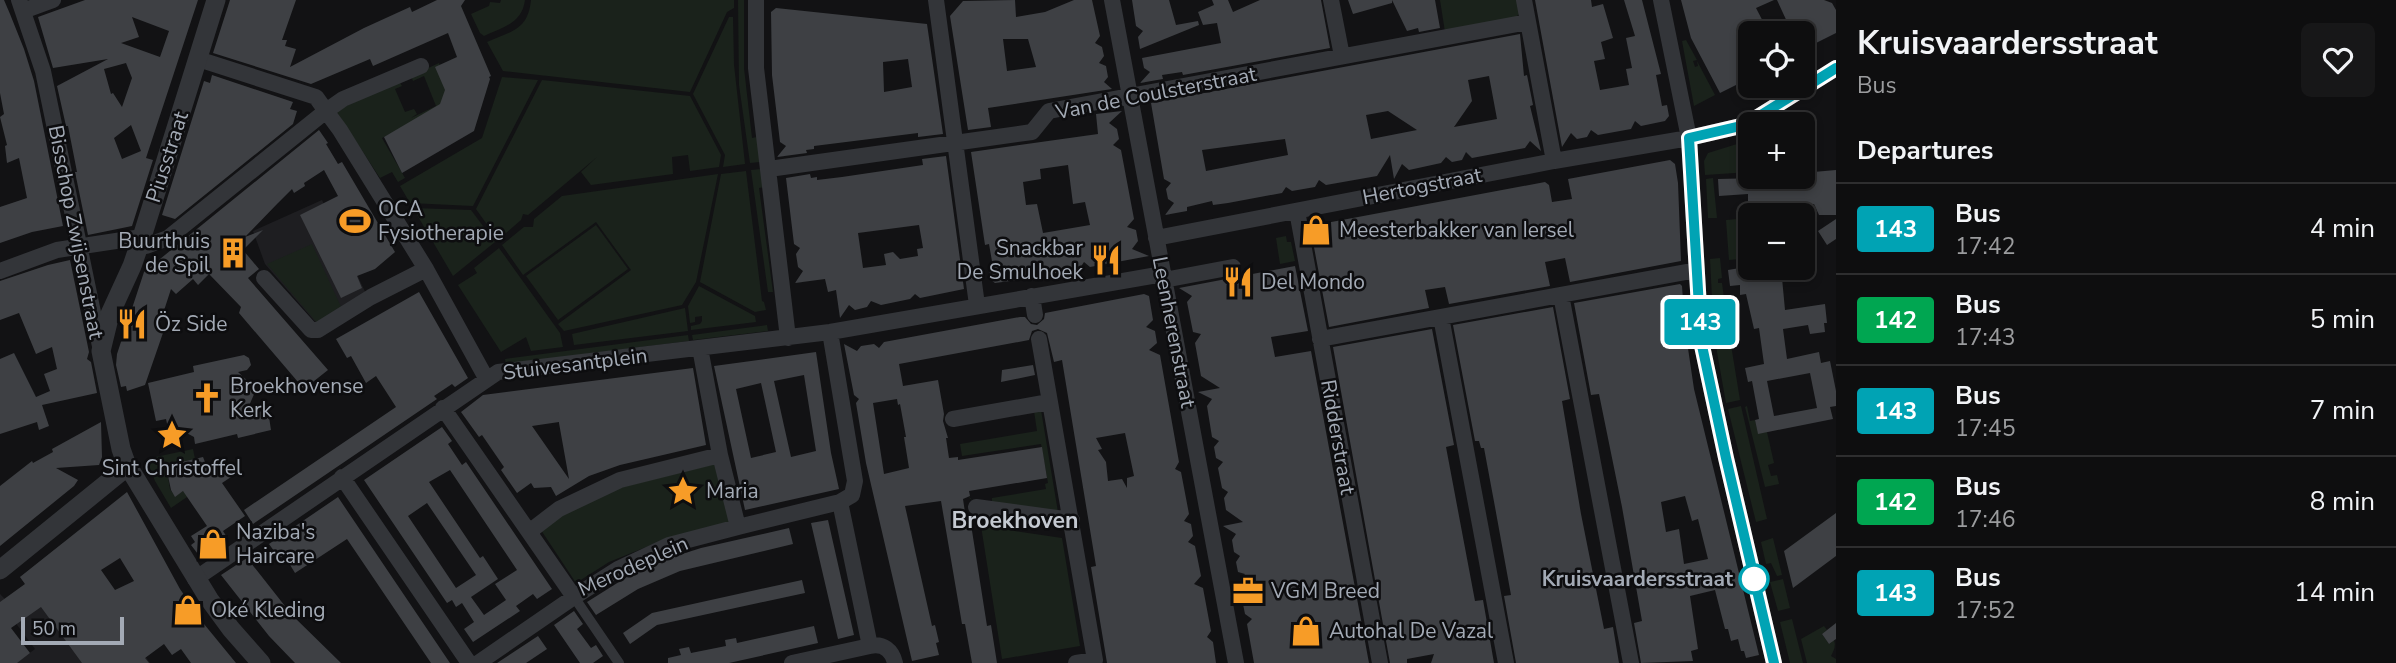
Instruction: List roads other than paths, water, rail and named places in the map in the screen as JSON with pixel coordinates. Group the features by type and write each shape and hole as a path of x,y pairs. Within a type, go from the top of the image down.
{"street":[{"path":"21,5 53,0"},
{"name":"Piusstraat","path":"100,351 110,314 140,241 216,0"},
{"path":"756,0 756,68 789,338"},
{"path":"936,0 977,305"},
{"name":"Leenherenstraat","path":"1112,0 1236,663"},
{"path":"1331,0 1342,56"},
{"path":"1524,0 1554,161"},
{"path":"1661,0 1689,138 1701,341 1774,663"},
{"name":"Bisschop Zwijsenstraat","path":"21,5 43,71 121,449 128,466 195,579 231,629 261,663"},
{"name":"Van de Coulsterstraat","path":"769,169 1032,132 1049,111 1528,22"},
{"name":"Stuivesantplein","path":"198,59 316,97 340,130 426,269 486,379 498,372 789,338 1032,296 1163,277"},
{"path":"0,271 57,250 140,241 146,246 168,238 343,99 421,66"},
{"name":"Hertogstraat","path":"1156,238 1554,161 1689,138 1745,125 1836,68"},
{"name":"Ridderstraat","path":"1297,211 1380,663"},
{"path":"1163,277 1233,267"},
{"path":"264,278 311,330 318,330 371,297 426,269"},
{"path":"1320,339 1697,270"},
{"path":"1561,295 1631,663"},
{"path":"1032,296 1035,315"},
{"path":"1441,317 1506,663"},
{"path":"830,332 855,481 852,495 840,502 870,646"},
{"path":"1039,339 1095,662 1076,663"},
{"path":"700,348 737,527"},
{"path":"195,579 486,379"},
{"path":"953,419 1049,402"},
{"name":"Merodeplein","path":"443,408 574,597 618,569 669,545 840,502"},
{"path":"529,532 559,509 620,480 720,455"},
{"path":"0,570 128,466"},
{"path":"342,477 468,663"},
{"path":"976,508 1072,520"},
{"path":"478,663 574,597 619,663"},
{"path":"792,663 877,644 886,647 895,663"}],"place":[{"name":"OCA Fysiotherapie","path":"355,221"},
{"name":"Meesterbakker van Iersel","path":"1316,230"},
{"name":"Buurthuis de Spil","path":"233,253"},
{"name":"Snackbar De Smulhoek","path":"1106,260"},
{"name":"Del Mondo","path":"1238,282"},
{"name":"Öz Side","path":"132,324"},
{"name":"Broekhovense Kerk","path":"207,398"},
{"name":"Sint Christoffel","path":"172,435"},
{"name":"Maria","path":"683,491"},
{"name":"Naziba's Haircare","path":"213,544"},
{"name":"Kruisvaardersstraat","path":"1754,579"},
{"name":"VGM Breed","path":"1248,591"},
{"name":"Oké Kleding","path":"188,610"},
{"name":"Autohal De Vazal","path":"1306,631"}],"district":[{"name":"Broekhoven","path":"1015,520"}]}
